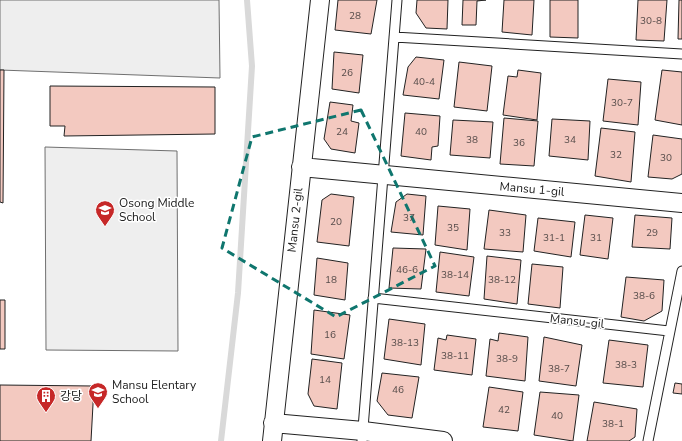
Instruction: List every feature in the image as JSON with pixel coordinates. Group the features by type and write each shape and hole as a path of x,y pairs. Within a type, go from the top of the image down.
{"street":[{"name":"Mansu 2-gil","path":"272,441 320,0"},
{"name":"Mansu 1-gil","path":"301,167 682,203"},
{"path":"273,423 363,436 442,441"}],"lane":[{"path":"363,436 397,0"},
{"path":"394,37 682,54"},
{"path":"648,441 682,272"},
{"name":"Mansu-gil","path":"373,298 669,331"}],"highlighted area":[{"path":"361,110 435,266 336,317 222,248 252,137"}],"shaded area":[{"path":"0,0 219,0 220,78 0,70"},
{"path":"45,147 177,151 178,351 46,350"}],"building":[{"path":"338,0 377,0 371,34 335,30"},
{"path":"417,0 448,0 447,29 426,28 416,13"},
{"path":"463,0 486,0 477,1 476,25 462,25"},
{"path":"504,0 534,0 532,35 502,32"},
{"path":"550,0 578,0 578,38 550,37"},
{"path":"638,0 667,0 664,41 636,40"},
{"path":"679,0 682,0 682,39 678,39"},
{"path":"334,52 363,55 359,93 332,89"},
{"path":"416,57 444,60 439,99 403,95 408,67"},
{"path":"459,62 492,66 487,111 454,107"},
{"path":"0,70 4,70 3,203 0,202"},
{"path":"518,70 541,73 537,120 503,115 508,76 517,77"},
{"path":"662,70 682,72 682,125 655,120"},
{"path":"608,79 641,82 638,125 603,121"},
{"path":"50,86 215,87 215,134 64,136 65,126 50,126"},
{"path":"330,102 353,105 351,121 359,123 355,153 331,149 324,139"},
{"path":"405,113 440,116 438,146 432,147 431,160 401,156"},
{"path":"504,118 538,121 534,166 500,164"},
{"path":"552,119 590,121 588,160 549,156"},
{"path":"453,120 493,122 490,158 450,155"},
{"path":"601,128 635,132 631,182 595,176"},
{"path":"653,135 682,139 682,174 672,179 648,177"},
{"path":"331,194 354,197 349,246 317,242 322,200"},
{"path":"407,194 426,196 423,235 391,232 396,202"},
{"path":"438,206 470,209 467,250 435,245"},
{"path":"489,210 526,215 523,252 484,249"},
{"path":"585,215 613,218 608,259 580,255"},
{"path":"635,215 672,218 670,249 632,247"},
{"path":"538,218 575,222 571,257 534,251"},
{"path":"393,248 426,249 421,289 389,288"},
{"path":"440,252 474,257 469,296 436,292"},
{"path":"487,256 521,260 517,304 484,299"},
{"path":"317,258 348,263 345,300 314,295"},
{"path":"532,264 563,267 560,308 528,304"},
{"path":"626,277 664,280 662,311 644,321 621,317"},
{"path":"0,300 5,300 5,349 0,349"},
{"path":"314,310 350,315 344,359 311,354"},
{"path":"389,319 425,324 421,365 384,359"},
{"path":"499,333 528,337 525,381 486,376 490,339 498,341"},
{"path":"447,335 476,339 472,375 434,370 438,338 446,340"},
{"path":"544,337 582,345 576,386 539,381"},
{"path":"609,340 648,345 643,387 603,383"},
{"path":"312,359 342,363 337,409 314,406 308,394"},
{"path":"382,373 419,377 412,418 388,415 377,401"},
{"path":"675,383 682,384 682,394 673,393"},
{"name":"강당","path":"0,385 94,386 91,441 0,441"},
{"path":"489,387 523,392 518,431 483,427"},
{"path":"540,392 579,395 573,441 534,435"},
{"path":"594,402 637,409 635,437 629,441 587,441"}],"waterway":[{"path":"221,441 238,293 252,66 247,0"}],"place":[{"name":"Osong Middle School","path":"105,227"},
{"name":"Mansu Elentary School","path":"98,409"},
{"name":"강당","path":"46,413"}]}
